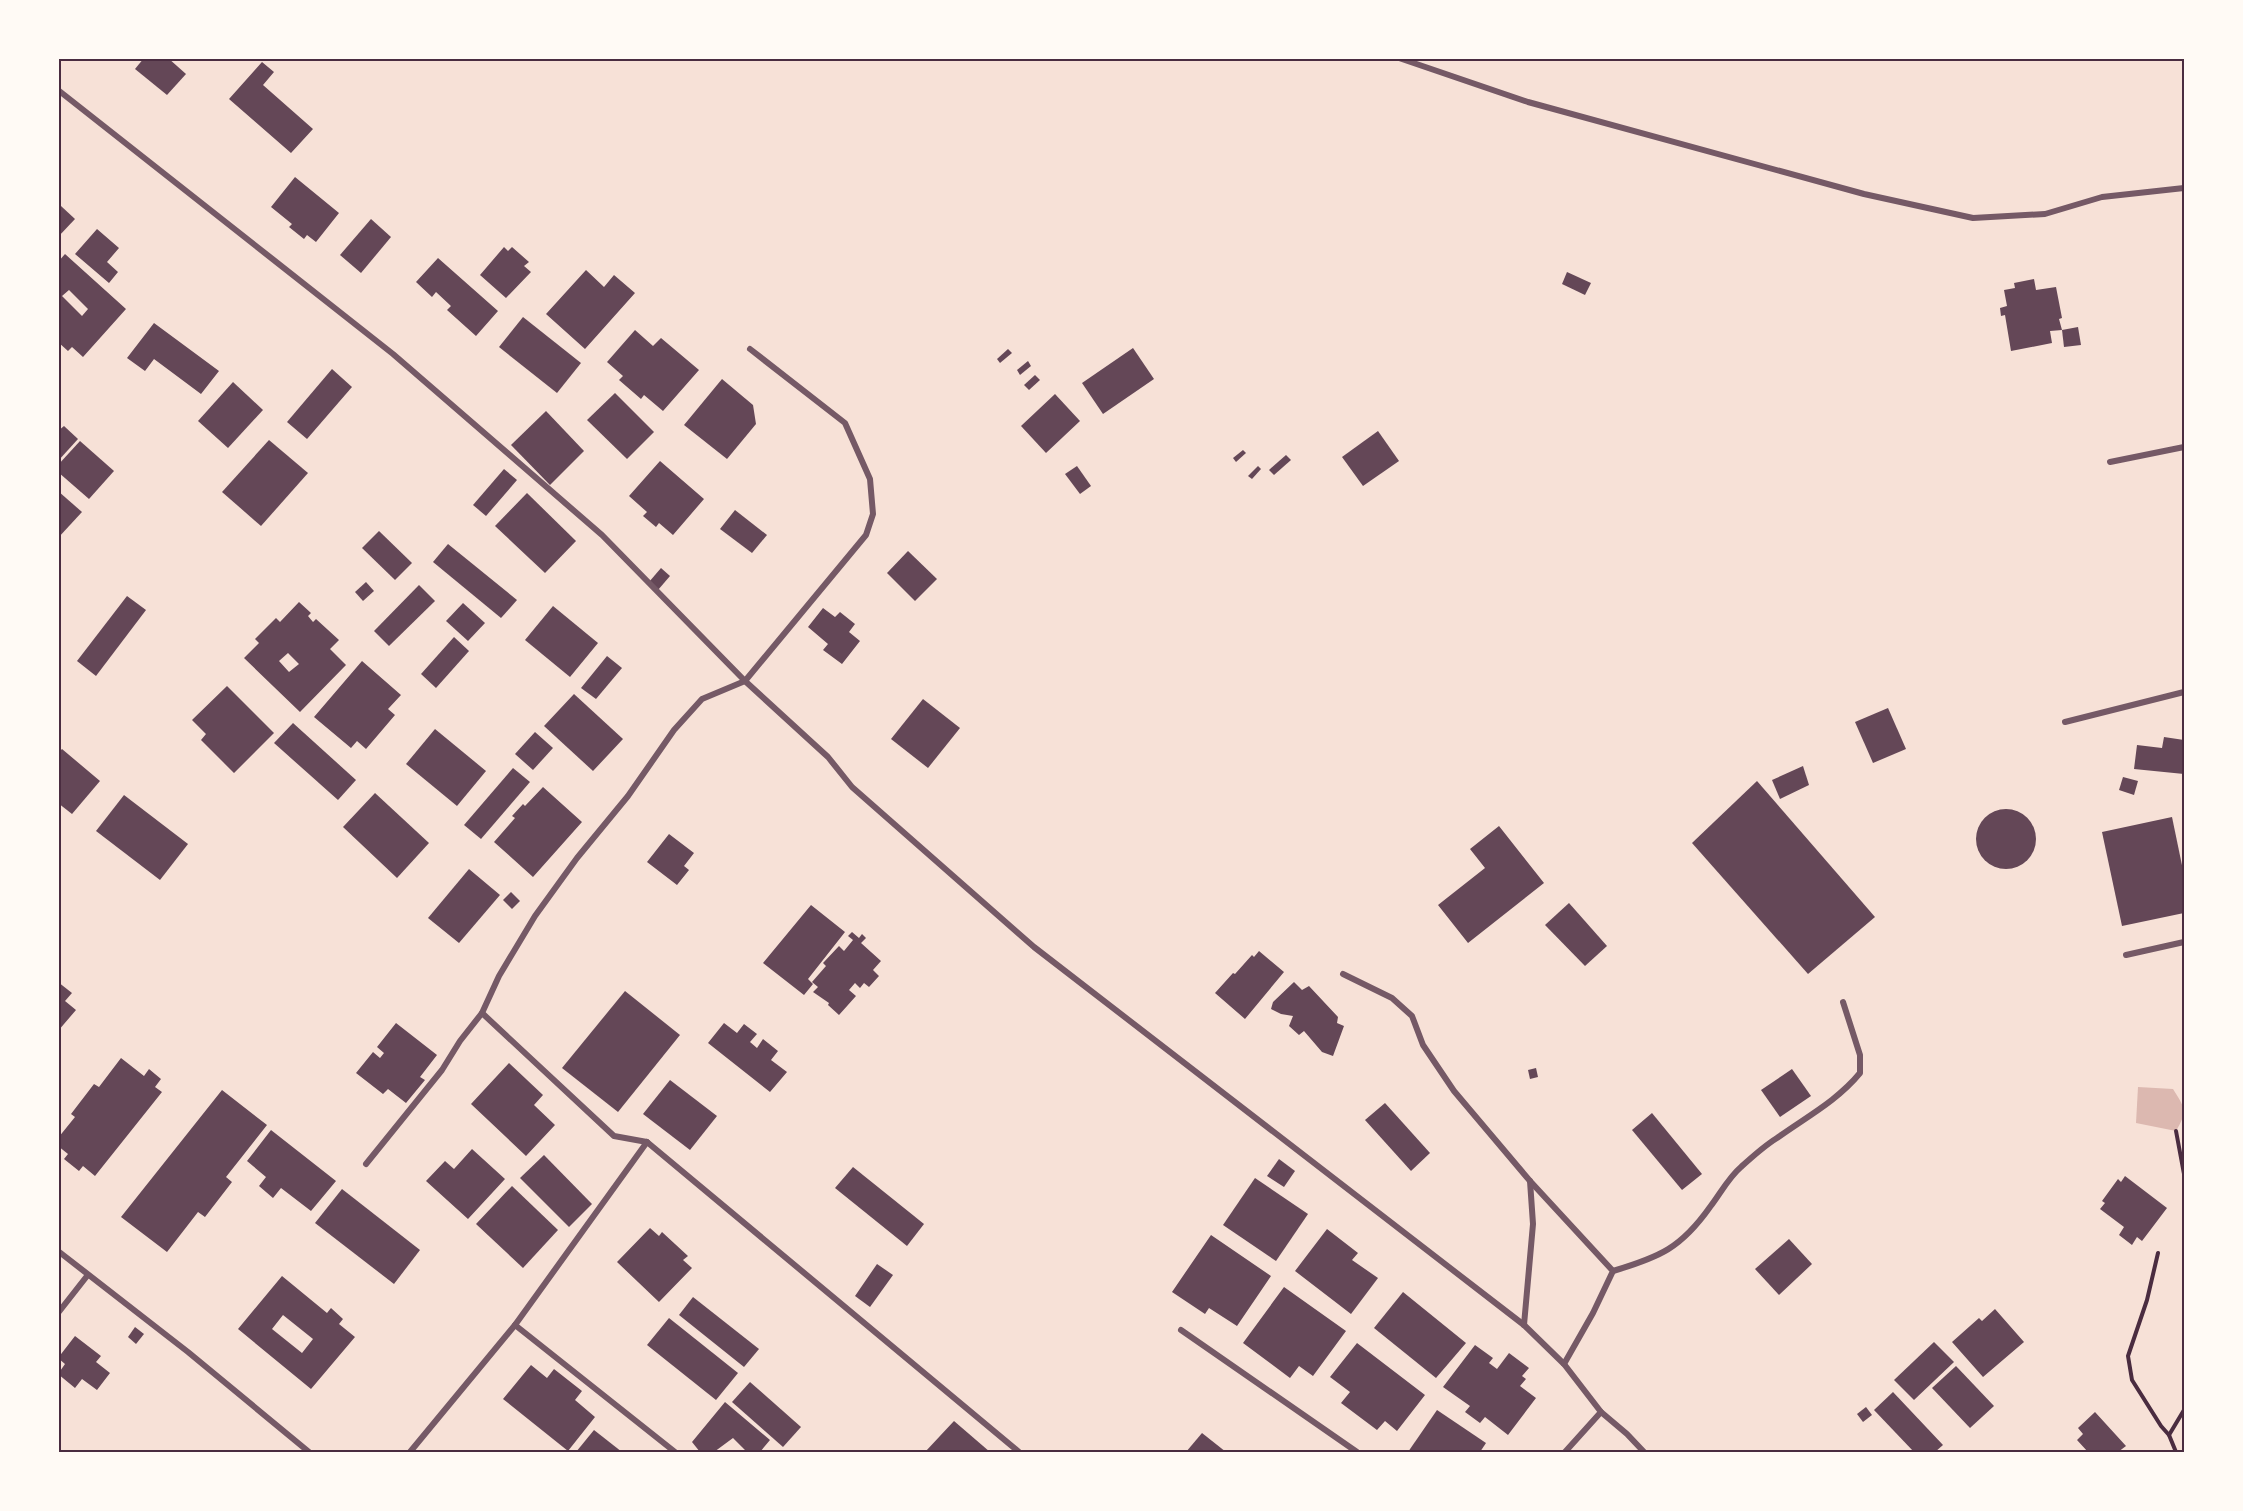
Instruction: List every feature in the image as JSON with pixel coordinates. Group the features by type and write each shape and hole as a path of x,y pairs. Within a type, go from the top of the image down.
{"street":[{"path":"1399,58 1528,102 1864,194 1973,218 2045,214 2102,197 2184,188"},
{"path":"58,90 393,354 602,535 745,681 828,757 852,787 1035,947 1524,1325 1564,1364 1600,1412 1627,1434 1644,1452"},
{"path":"366,1164 442,1071 460,1041 482,1013 499,976 535,916 577,858 628,796 674,730 702,699 745,681 866,535 873,514 870,479 845,423 750,349"},
{"path":"2110,462 2184,447"},
{"path":"2065,722 2184,692"},
{"path":"2126,956 2184,942"},
{"path":"1343,974 1392,998 1412,1016 1423,1045 1454,1091 1530,1181 1613,1271"},
{"path":"1564,1364 1613,1271 1670,1250 1697,1226 1738,1169 1776,1138 1816,1113 1850,1085 1860,1073 1860,1055 1842,1002"},
{"path":"482,1013 614,1136 647,1142 1019,1452"},
{"path":"410,1452 515,1324 647,1142"},
{"path":"1524,1325 1533,1224 1530,1181"},
{"path":"58,1251 188,1352 309,1452"},
{"path":"58,1313 87,1275"},
{"path":"515,1324 675,1452"},
{"path":"1181,1330 1357,1452"},
{"path":"1565,1452 1600,1412"}],"path":[{"path":"2176,1131 2184,1174"},
{"path":"2158,1252 2147,1300 2128,1356 2132,1380 2160,1426 2169,1435 2176,1452"},
{"path":"2169,1435 2184,1410"}],"shaded area":[{"path":"2138,1087 2173,1089 2184,1110 2176,1131 2136,1123"}],"building":[{"path":"144,58 168,58 186,74 167,95 135,69"},
{"path":"262,62 274,72 263,85 313,129 291,153 229,99"},
{"path":"295,177 339,213 316,242 307,235 304,239 289,227 292,224 271,207"},
{"path":"61,206 75,219 58,237 58,208"},
{"path":"371,219 391,237 361,273 340,255"},
{"path":"97,229 119,248 107,262 118,272 109,283 75,254"},
{"path":"504,247 508,251 512,247 529,262 524,266 531,272 506,298 480,275"},
{"path":"65,254 126,309 83,357 72,347 68,351 58,342 58,262","holes":["69,290 88,309 82,316 62,296"]},
{"path":"438,258 498,311 476,336 447,310 451,306 436,292 432,297 416,282"},
{"path":"586,270 604,287 614,275 635,293 585,349 546,314"},
{"path":"1567,272 1591,283 1585,295 1562,284"},
{"path":"2034,279 2036,290 2056,287 2062,330 2050,331 2052,343 2011,351 2005,315 2001,316 2000,308 2007,306 2004,290 2015,288 2014,283"},
{"path":"523,317 581,363 557,393 499,347"},
{"path":"154,323 219,371 201,394 154,359 145,371 127,358"},
{"path":"2078,327 2081,345 2064,347 2062,330"},
{"path":"635,330 653,346 661,338 699,370 663,411 644,395 641,399 619,380 623,376 607,362"},
{"path":"1133,348 1154,379 1103,414 1082,383"},
{"path":"1008,349 1012,353 1000,363 997,359"},
{"path":"1028,361 1031,366 1020,375 1017,370"},
{"path":"332,369 352,387 307,439 287,422"},
{"path":"1035,375 1040,380 1029,390 1024,385"},
{"path":"722,379 753,405 756,424 727,459 684,425"},
{"path":"233,382 263,410 228,448 198,421"},
{"path":"615,393 654,432 627,459 587,420"},
{"path":"1055,394 1080,421 1046,453 1021,426"},
{"path":"546,411 584,451 550,485 511,445"},
{"path":"64,426 78,439 58,461 58,431"},
{"path":"1378,431 1399,461 1363,486 1342,457"},
{"path":"269,440 308,473 261,526 222,492"},
{"path":"80,441 114,471 89,499 58,472 58,465"},
{"path":"1243,450 1246,453 1236,462 1233,458"},
{"path":"1286,455 1291,460 1274,475 1269,470"},
{"path":"660,461 704,499 673,535 659,523 656,527 643,516 647,512 629,496"},
{"path":"1077,466 1091,486 1080,494 1065,474"},
{"path":"1258,466 1261,469 1252,479 1248,476"},
{"path":"504,469 517,480 486,516 473,505"},
{"path":"58,491 82,512 58,538"},
{"path":"527,493 576,541 545,573 495,526"},
{"path":"735,510 767,535 752,553 720,529"},
{"path":"379,531 412,563 395,580 362,548"},
{"path":"448,544 517,600 501,618 433,562"},
{"path":"908,551 937,579 915,601 887,573"},
{"path":"661,568 670,576 658,590 649,582"},
{"path":"366,582 374,591 363,601 355,592"},
{"path":"419,585 435,601 389,646 374,631"},
{"path":"127,596 146,610 96,676 77,661"},
{"path":"299,602 311,613 308,616 313,622 316,619 339,640 330,649 346,665 300,712 244,658 259,643 255,639 276,618 280,622","holes":["288,653 299,664 289,672 279,661"]},
{"path":"463,603 485,623 468,641 446,621"},
{"path":"553,606 598,643 570,677 525,640"},
{"path":"823,608 835,617 840,612 855,624 849,632 860,641 842,664 823,650 828,644 808,627"},
{"path":"454,637 469,651 436,688 421,674"},
{"path":"607,656 622,668 596,699 581,688"},
{"path":"362,661 401,695 388,709 395,715 366,749 357,741 351,748 314,717"},
{"path":"227,686 274,733 234,773 201,740 206,734 192,720"},
{"path":"574,694 623,739 593,771 544,726"},
{"path":"923,699 960,728 928,768 891,739"},
{"path":"1888,708 1906,749 1873,763 1855,722"},
{"path":"293,723 356,780 338,800 274,743"},
{"path":"435,729 486,771 457,806 406,764"},
{"path":"535,732 553,748 533,770 515,754"},
{"path":"2164,737 2184,740 2184,774 2134,769 2137,745 2162,748"},
{"path":"62,749 100,781 72,814 58,803 58,753"},
{"path":"1803,766 1809,785 1780,799 1772,780"},
{"path":"513,768 530,782 481,839 464,825"},
{"path":"2123,777 2138,781 2134,795 2119,790"},
{"path":"1757,781 1875,917 1808,974 1692,843"},
{"path":"543,787 582,822 533,877 494,842 515,818 512,816"},
{"path":"375,793 429,843 397,878 343,827"},
{"path":"124,795 188,844 160,880 96,831"},
{"path":"2006,809 2023,814 2031,822 2036,839 2031,856 2023,864 2006,869 1989,864 1981,856 1976,839 1981,822 1989,814"},
{"path":"2172,817 2184,875 2184,913 2122,926 2102,832"},
{"path":"1499,826 1544,883 1468,943 1438,905 1485,868 1470,849"},
{"path":"669,834 694,853 684,866 689,870 677,885 647,862"},
{"path":"469,869 500,895 459,943 428,918"},
{"path":"511,892 520,901 512,909 503,900"},
{"path":"1569,903 1607,946 1585,966 1545,925"},
{"path":"811,905 845,932 808,979 813,984 804,995 763,963"},
{"path":"852,932 859,938 862,934 866,938 861,943 881,961 873,970 879,976 869,987 864,983 860,988 855,983 849,990 856,996 839,1015 828,1005 829,1003 813,992 818,987 812,982 826,966 823,963 839,946 844,951 853,940 848,936"},
{"path":"1259,951 1284,972 1245,1019 1215,993 1233,973 1235,974 1252,955 1254,957"},
{"path":"58,982 72,993 65,1001 76,1010 58,1031"},
{"path":"1294,982 1302,990 1309,986 1338,1017 1337,1023 1344,1026 1333,1056 1322,1052 1304,1031 1299,1035 1289,1026 1293,1016 1271,1009 1273,1002"},
{"path":"625,991 680,1035 618,1112 562,1068"},
{"path":"396,1023 437,1055 420,1077 425,1080 406,1103 388,1089 383,1094 356,1073 373,1052 380,1058 384,1053 377,1047"},
{"path":"724,1023 737,1033 744,1024 757,1034 750,1042 757,1048 763,1039 778,1051 771,1060 787,1072 770,1092 708,1043"},
{"path":"121,1058 144,1076 149,1069 161,1079 155,1087 162,1092 95,1176 83,1166 79,1171 64,1159 68,1154 58,1146 58,1138 75,1117 71,1114 94,1084 99,1087"},
{"path":"509,1063 543,1095 534,1105 555,1125 526,1156 471,1104"},
{"path":"1536,1068 1538,1077 1530,1079 1528,1070"},
{"path":"1792,1069 1811,1096 1780,1117 1761,1090"},
{"path":"670,1080 717,1116 690,1150 643,1114"},
{"path":"222,1090 267,1125 226,1177 232,1182 205,1217 198,1212 167,1252 121,1217"},
{"path":"1385,1103 1430,1153 1411,1171 1365,1120"},
{"path":"1652,1113 1702,1174 1682,1190 1632,1130"},
{"path":"271,1130 336,1181 311,1211 281,1188 273,1198 259,1186 266,1177 247,1161"},
{"path":"472,1149 505,1179 468,1219 426,1181 445,1161 454,1169"},
{"path":"544,1155 592,1204 569,1227 520,1178"},
{"path":"1279,1159 1295,1171 1284,1187 1267,1176"},
{"path":"853,1167 924,1224 907,1246 835,1188"},
{"path":"2125,1176 2167,1208 2142,1241 2137,1237 2132,1245 2119,1235 2124,1227 2100,1209 2105,1203 2102,1201 2118,1179 2121,1182"},
{"path":"1255,1178 1308,1214 1276,1261 1223,1225"},
{"path":"512,1186 558,1230 523,1268 476,1224"},
{"path":"342,1189 420,1250 394,1284 315,1223"},
{"path":"650,1228 659,1236 662,1232 688,1256 683,1260 692,1268 659,1302 617,1262"},
{"path":"1327,1229 1358,1253 1352,1260 1378,1278 1351,1314 1295,1271"},
{"path":"1211,1235 1271,1276 1237,1326 1209,1308 1205,1314 1172,1292"},
{"path":"1789,1239 1812,1264 1779,1295 1755,1269"},
{"path":"877,1264 893,1275 870,1307 855,1296"},
{"path":"282,1276 327,1313 331,1308 343,1319 339,1324 355,1337 311,1389 238,1329","holes":["283,1315 313,1339 302,1353 272,1329"]},
{"path":"1284,1287 1346,1331 1313,1376 1299,1366 1290,1378 1243,1343"},
{"path":"1403,1292 1466,1343 1436,1378 1374,1328"},
{"path":"693,1297 759,1349 744,1367 679,1315"},
{"path":"1995,1309 2024,1342 1983,1377 1952,1342 1979,1318 1982,1321"},
{"path":"669,1318 738,1373 716,1400 647,1345"},
{"path":"135,1327 144,1334 136,1344 128,1337"},
{"path":"75,1336 101,1356 96,1362 110,1373 97,1390 82,1379 75,1388 58,1374 65,1364 58,1358"},
{"path":"1934,1342 1954,1362 1914,1400 1894,1380"},
{"path":"1357,1343 1425,1395 1397,1431 1385,1421 1377,1430 1341,1403 1350,1392 1330,1377"},
{"path":"1475,1345 1493,1358 1489,1363 1497,1369 1509,1353 1529,1368 1522,1376 1526,1379 1520,1386 1536,1398 1508,1435 1485,1417 1480,1423 1465,1412 1470,1406 1443,1387"},
{"path":"531,1365 547,1378 554,1369 582,1391 575,1400 595,1417 568,1451 503,1399"},
{"path":"1956,1366 1994,1406 1970,1428 1932,1388"},
{"path":"750,1382 801,1427 783,1447 732,1402"},
{"path":"1893,1392 1943,1445 1935,1452 1914,1452 1874,1410"},
{"path":"725,1402 770,1440 760,1452 747,1452 733,1438 714,1452 700,1452 692,1442"},
{"path":"1866,1407 1872,1415 1863,1422 1857,1414"},
{"path":"1437,1410 1486,1443 1480,1452 1408,1452"},
{"path":"2095,1412 2126,1446 2118,1452 2088,1452 2077,1440 2083,1434 2078,1428"},
{"path":"954,1421 990,1452 925,1452"},
{"path":"594,1430 622,1452 576,1452"},
{"path":"1202,1433 1226,1452 1186,1452"}]}
